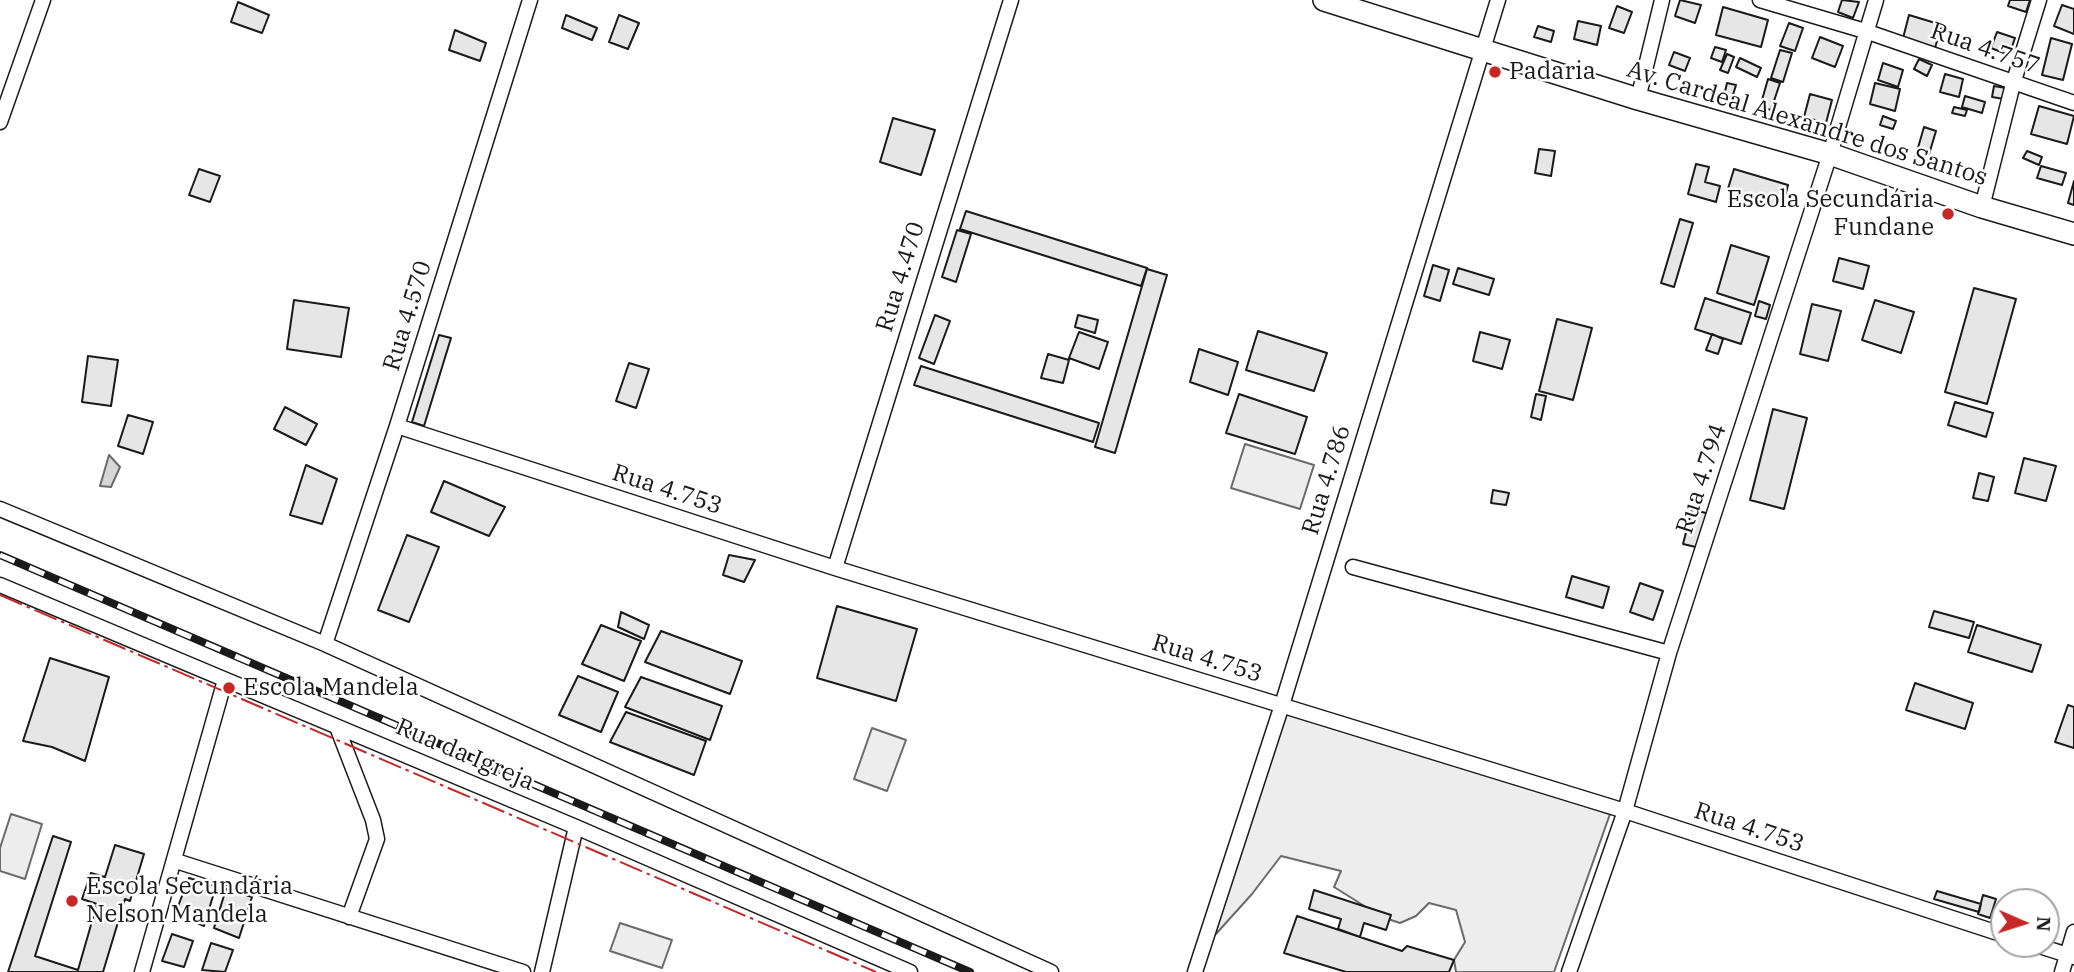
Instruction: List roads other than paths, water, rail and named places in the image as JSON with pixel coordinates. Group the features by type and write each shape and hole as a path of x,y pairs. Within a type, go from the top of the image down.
{"main road":[{"name":"Av. Cardeal Alexandre dos Santos","path":"1324,0 1349,3 1638,99 1830,154 1982,207 2074,234"}],"street":[{"path":"0,122 43,0"},
{"name":"Rua 4.570","path":"325,644 397,426 530,0"},
{"name":"Rua 4.470","path":"835,568 1011,0"},
{"name":"Rua 4.786","path":"1195,972 1282,705 1498,0"},
{"path":"1638,99 1662,0"},
{"name":"Rua 4.757","path":"1760,0 1865,31 2074,103"},
{"name":"Rua 4.794","path":"1569,972 1625,811 1669,653 1830,154 1875,0"},
{"path":"1982,207 2013,84 2039,0"},
{"name":"Rua 4.753","path":"397,426 835,568 1625,811 1990,930"},
{"name":"Rua da Igreja","path":"0,509 325,644 1051,972"},
{"path":"1353,567 1669,653"},
{"name":"Rua da Igreja","path":"0,585 576,827 910,972"},
{"path":"142,972 225,680"},
{"path":"337,727 373,820 377,839 349,917"},
{"path":"542,972 576,827"},
{"path":"176,860 523,972"},
{"path":"2062,972 2070,956 2074,933"}],"railway":[{"path":"0,555 970,972"}],"place":[{"name":"Padaria","path":"1495,72"},
{"name":"Escola Secundária Fundane","path":"1948,214"},
{"name":"Escola Mandela","path":"229,688"},
{"name":"Escola Secundária Nelson Mandela","path":"72,901"}]}
